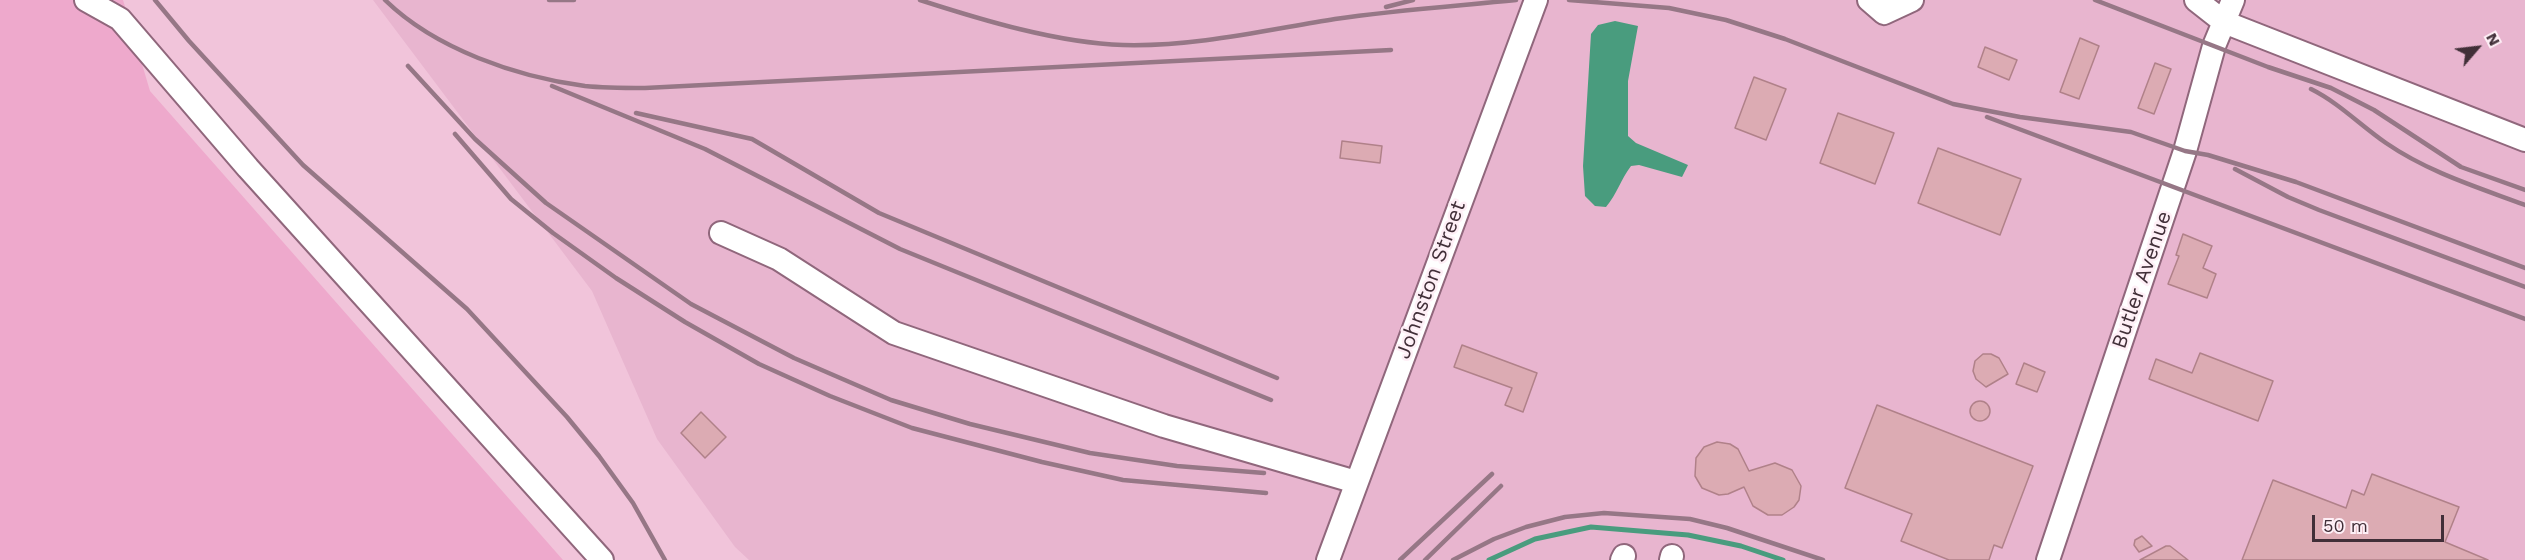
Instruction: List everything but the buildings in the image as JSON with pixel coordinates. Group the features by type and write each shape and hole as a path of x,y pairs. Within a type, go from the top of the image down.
{"street":[{"path":"86,0 120,19 248,168 602,560"},
{"name":"Johnston Street","path":"1328,560 1536,0"},
{"path":"1869,0 1884,13 1912,0"},
{"path":"2196,0 2224,22 2525,140"},
{"name":"Butler Avenue","path":"2048,560 2185,152 2214,46 2233,0"},
{"path":"721,233 779,260 894,333 1164,426 1356,482"}],"shaded area":[{"path":"0,0 123,0 150,91 563,560 0,560"},
{"path":"373,0 2525,0 2525,560 749,560 735,547 657,439 592,291"},
{"path":"1615,21 1638,26 1628,81 1628,136 1636,143 1688,165 1682,177 1639,165 1631,166 1606,207 1595,206 1585,196 1583,166 1591,34 1598,25"}],"waterway":[{"path":"1489,560 1535,539 1591,527 1688,535 1741,546 1783,560"}],"railway":[{"path":"155,0 189,41 303,165 467,309 567,417 633,503 665,560"},
{"path":"385,0 428,33 478,58 532,76 600,87 645,88 1391,50"},
{"path":"549,0 574,0"},
{"path":"920,0 1047,35 1123,45 1203,41 1335,19 1516,0"},
{"path":"1386,7 1413,0"},
{"path":"1569,0 1669,8 1726,20 1785,39 1953,104 2020,117 2131,132 2185,151 2208,155 2296,182 2525,268"},
{"path":"2095,0 2268,67 2331,88 2374,110 2461,167 2525,190"},
{"path":"408,66 475,139 546,203 691,304 794,358 891,400 970,424 1090,453 1177,466 1264,473"},
{"path":"552,86 705,149 900,249 1271,400"},
{"path":"2311,89 2340,107 2402,153 2453,178 2525,205"},
{"path":"636,113 752,139 879,213 1277,378"},
{"path":"1987,117 2525,319"},
{"path":"455,134 511,199 553,233 616,278 685,322 759,364 830,396 912,428 1042,462 1123,480 1266,493"},
{"path":"2235,169 2288,197 2319,210 2525,287"},
{"path":"1400,560 1492,474"},
{"path":"1425,560 1501,486"},
{"path":"1453,560 1494,539 1526,527 1565,517 1604,513 1690,519 1727,528 1823,560"}]}
